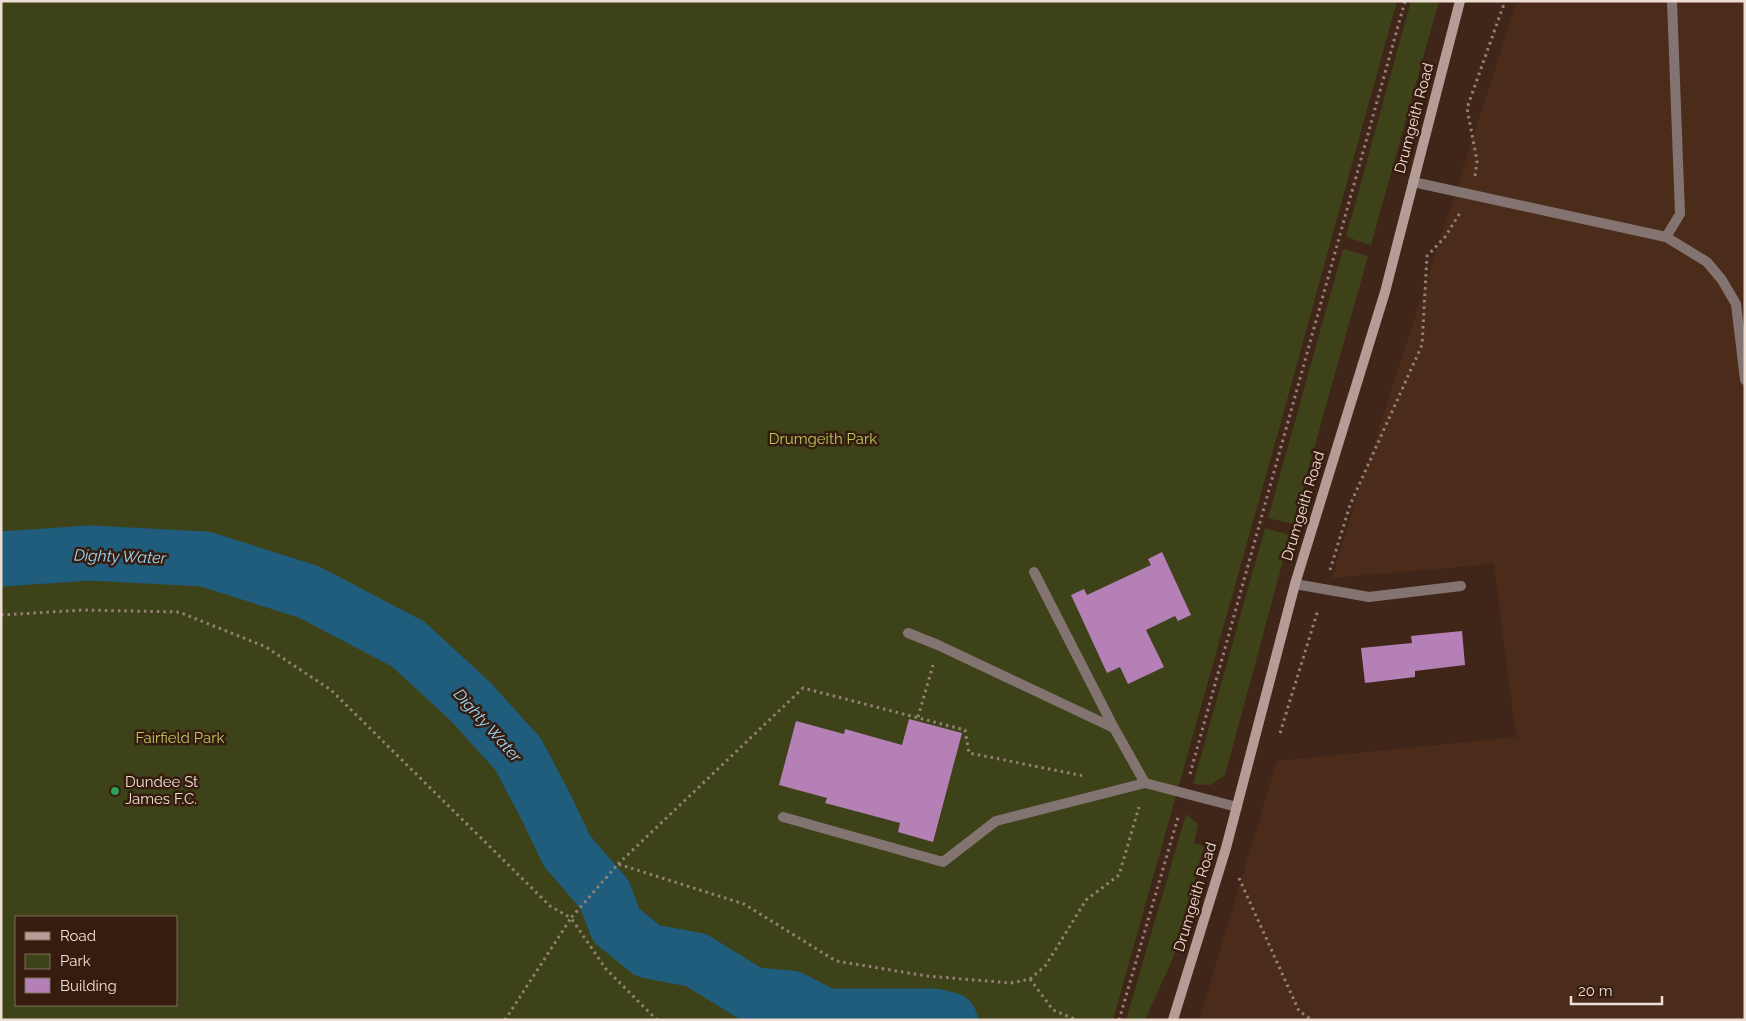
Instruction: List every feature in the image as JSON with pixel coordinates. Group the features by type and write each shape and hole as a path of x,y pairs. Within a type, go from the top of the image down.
{"main road":[{"name":"Drumgeith Road","path":"1173,1020 1226,848 1295,584 1385,292 1460,1"}],"lane":[{"path":"1666,237 1680,214 1672,1"},
{"path":"1413,182 1666,237 1707,262 1740,304 1745,380"},
{"path":"1034,572 1114,728 1146,783"},
{"path":"1295,584 1369,596 1461,586"},
{"path":"908,633 938,645 1114,728"},
{"path":"783,817 943,862 996,821 1146,783 1237,807"}],"path":[{"path":"1119,1020 1185,793 1405,1"},
{"path":"1278,740 1350,505 1422,345 1428,256 1445,237 1471,196 1477,161 1468,108 1504,1"},
{"path":"1,615 83,610 179,612 266,647 331,690 550,906 571,918 606,970 657,1020"},
{"path":"918,717 938,645"},
{"path":"505,1020 571,918 610,871 803,688 965,730 969,753 1091,777"},
{"path":"618,864 744,904 836,961 927,976 1011,983 1030,979 1046,965 1086,900 1119,875 1146,783"},
{"path":"1226,848 1299,1011 1312,1020"},
{"path":"1030,979 1053,1010 1077,1020"}],"shaded area":[{"path":"1517,1 1745,1 1745,1020 1199,1020 1277,761 1516,737 1494,564 1332,578"}],"green space":[{"name":"Drumgeith Park","path":"1,1 1397,1 1113,1020 1,1020"},
{"path":"1411,1 1439,1 1371,245 1346,237"},
{"path":"1343,249 1368,256 1293,524 1268,518"},
{"path":"1265,528 1290,535 1225,775 1210,785 1193,784"},
{"path":"1186,814 1198,824 1194,843 1204,846 1173,958 1145,1020 1126,1020"}],"building":[{"path":"1162,552 1191,615 1178,621 1175,616 1146,630 1164,667 1128,684 1120,667 1107,673 1071,595 1084,589 1087,595 1151,565 1148,559"},
{"path":"1462,631 1465,665 1415,671 1415,677 1365,683 1361,648 1412,643 1411,636"},
{"path":"909,719 962,733 933,842 898,832 900,823 825,803 827,798 779,785 796,721 844,734 845,729 902,745"}],"waterway":[{"name":"Dighty Water","path":"1,559 90,553 205,559 309,592 408,644 470,701 518,754 567,851 605,895 616,925 648,951 696,960 753,995 791,998 826,1016 934,1016 950,1020"}],"place":[{"name":"Dundee St James F.C.","path":"115,791"}],"park label":[{"name":"Fairfield Park","path":"180,738"}]}
